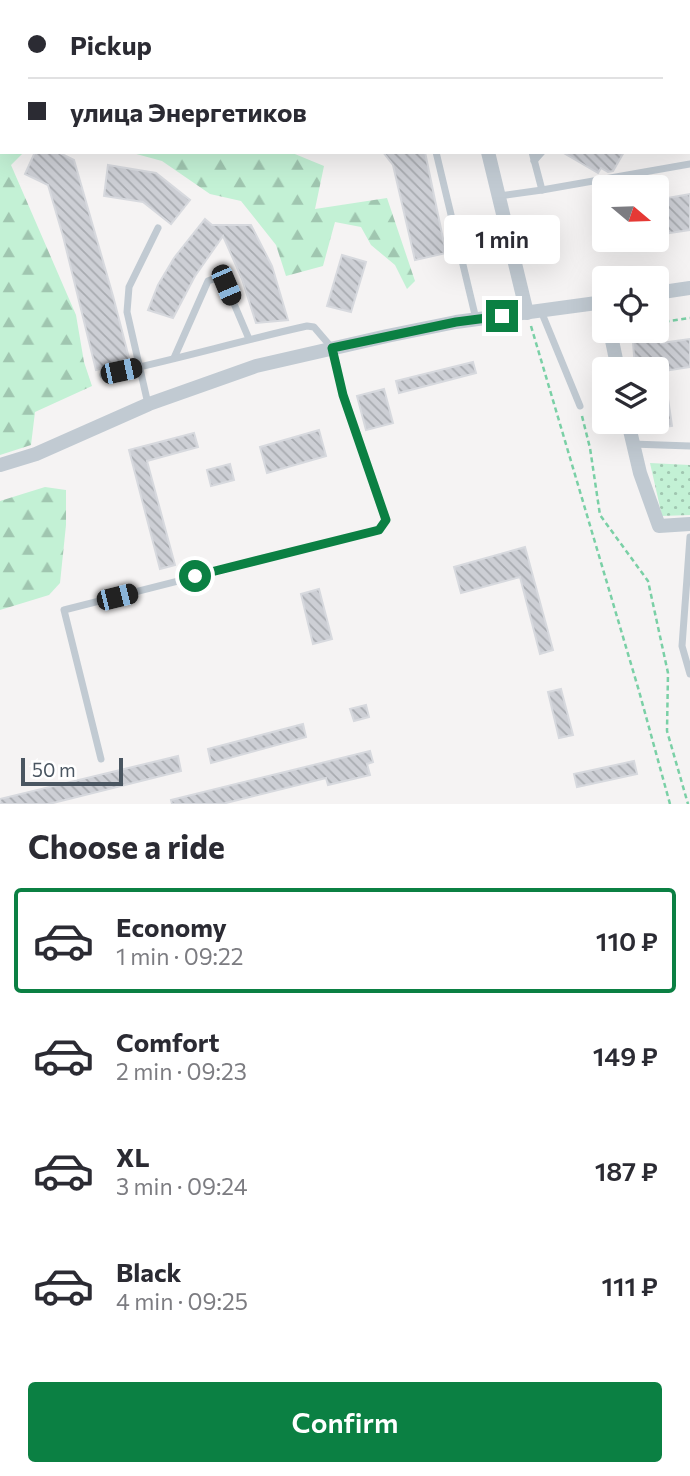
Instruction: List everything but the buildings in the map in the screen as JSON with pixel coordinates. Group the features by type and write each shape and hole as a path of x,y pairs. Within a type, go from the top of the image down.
{"street":[{"path":"488,154 534,312"},
{"path":"669,291 690,288"},
{"path":"0,466 36,454 149,404 256,366 421,329 592,304"},
{"path":"630,434 639,473 659,526 690,524"}],"lane":[{"path":"436,154 476,320"},
{"path":"532,154 542,190"},
{"path":"534,161 540,154"},
{"path":"499,196 690,164"},
{"path":"149,404 127,312 129,287 158,228"},
{"path":"174,358 208,281 213,278 218,278 226,285 250,339"},
{"path":"534,312 580,406"},
{"path":"101,759 64,610 379,530 386,520 343,395 332,348 311,326 103,375"},
{"path":"632,444 690,446"},
{"path":"690,537 682,646 690,674"}],"path":[{"path":"534,312 670,804"},
{"path":"669,321 690,318"},
{"path":"580,406 590,448 600,515 648,581 668,673 667,731 688,804"}],"green space":[{"path":"0,154 22,154 11,165 76,315 84,362 92,386 35,412 31,445 0,455"},
{"path":"136,154 295,154 324,166 315,209 387,198 415,281 407,289 395,265 371,245 361,227 335,222 323,266 286,276 276,245 241,201 210,194 162,161"},
{"path":"650,463 690,465 690,515 662,516"},
{"path":"45,487 66,490 66,525 60,583 49,595 0,610 0,501"}],"route":[{"path":"195,576 379,530 386,520 343,395 332,348 456,322 502,316"}]}
